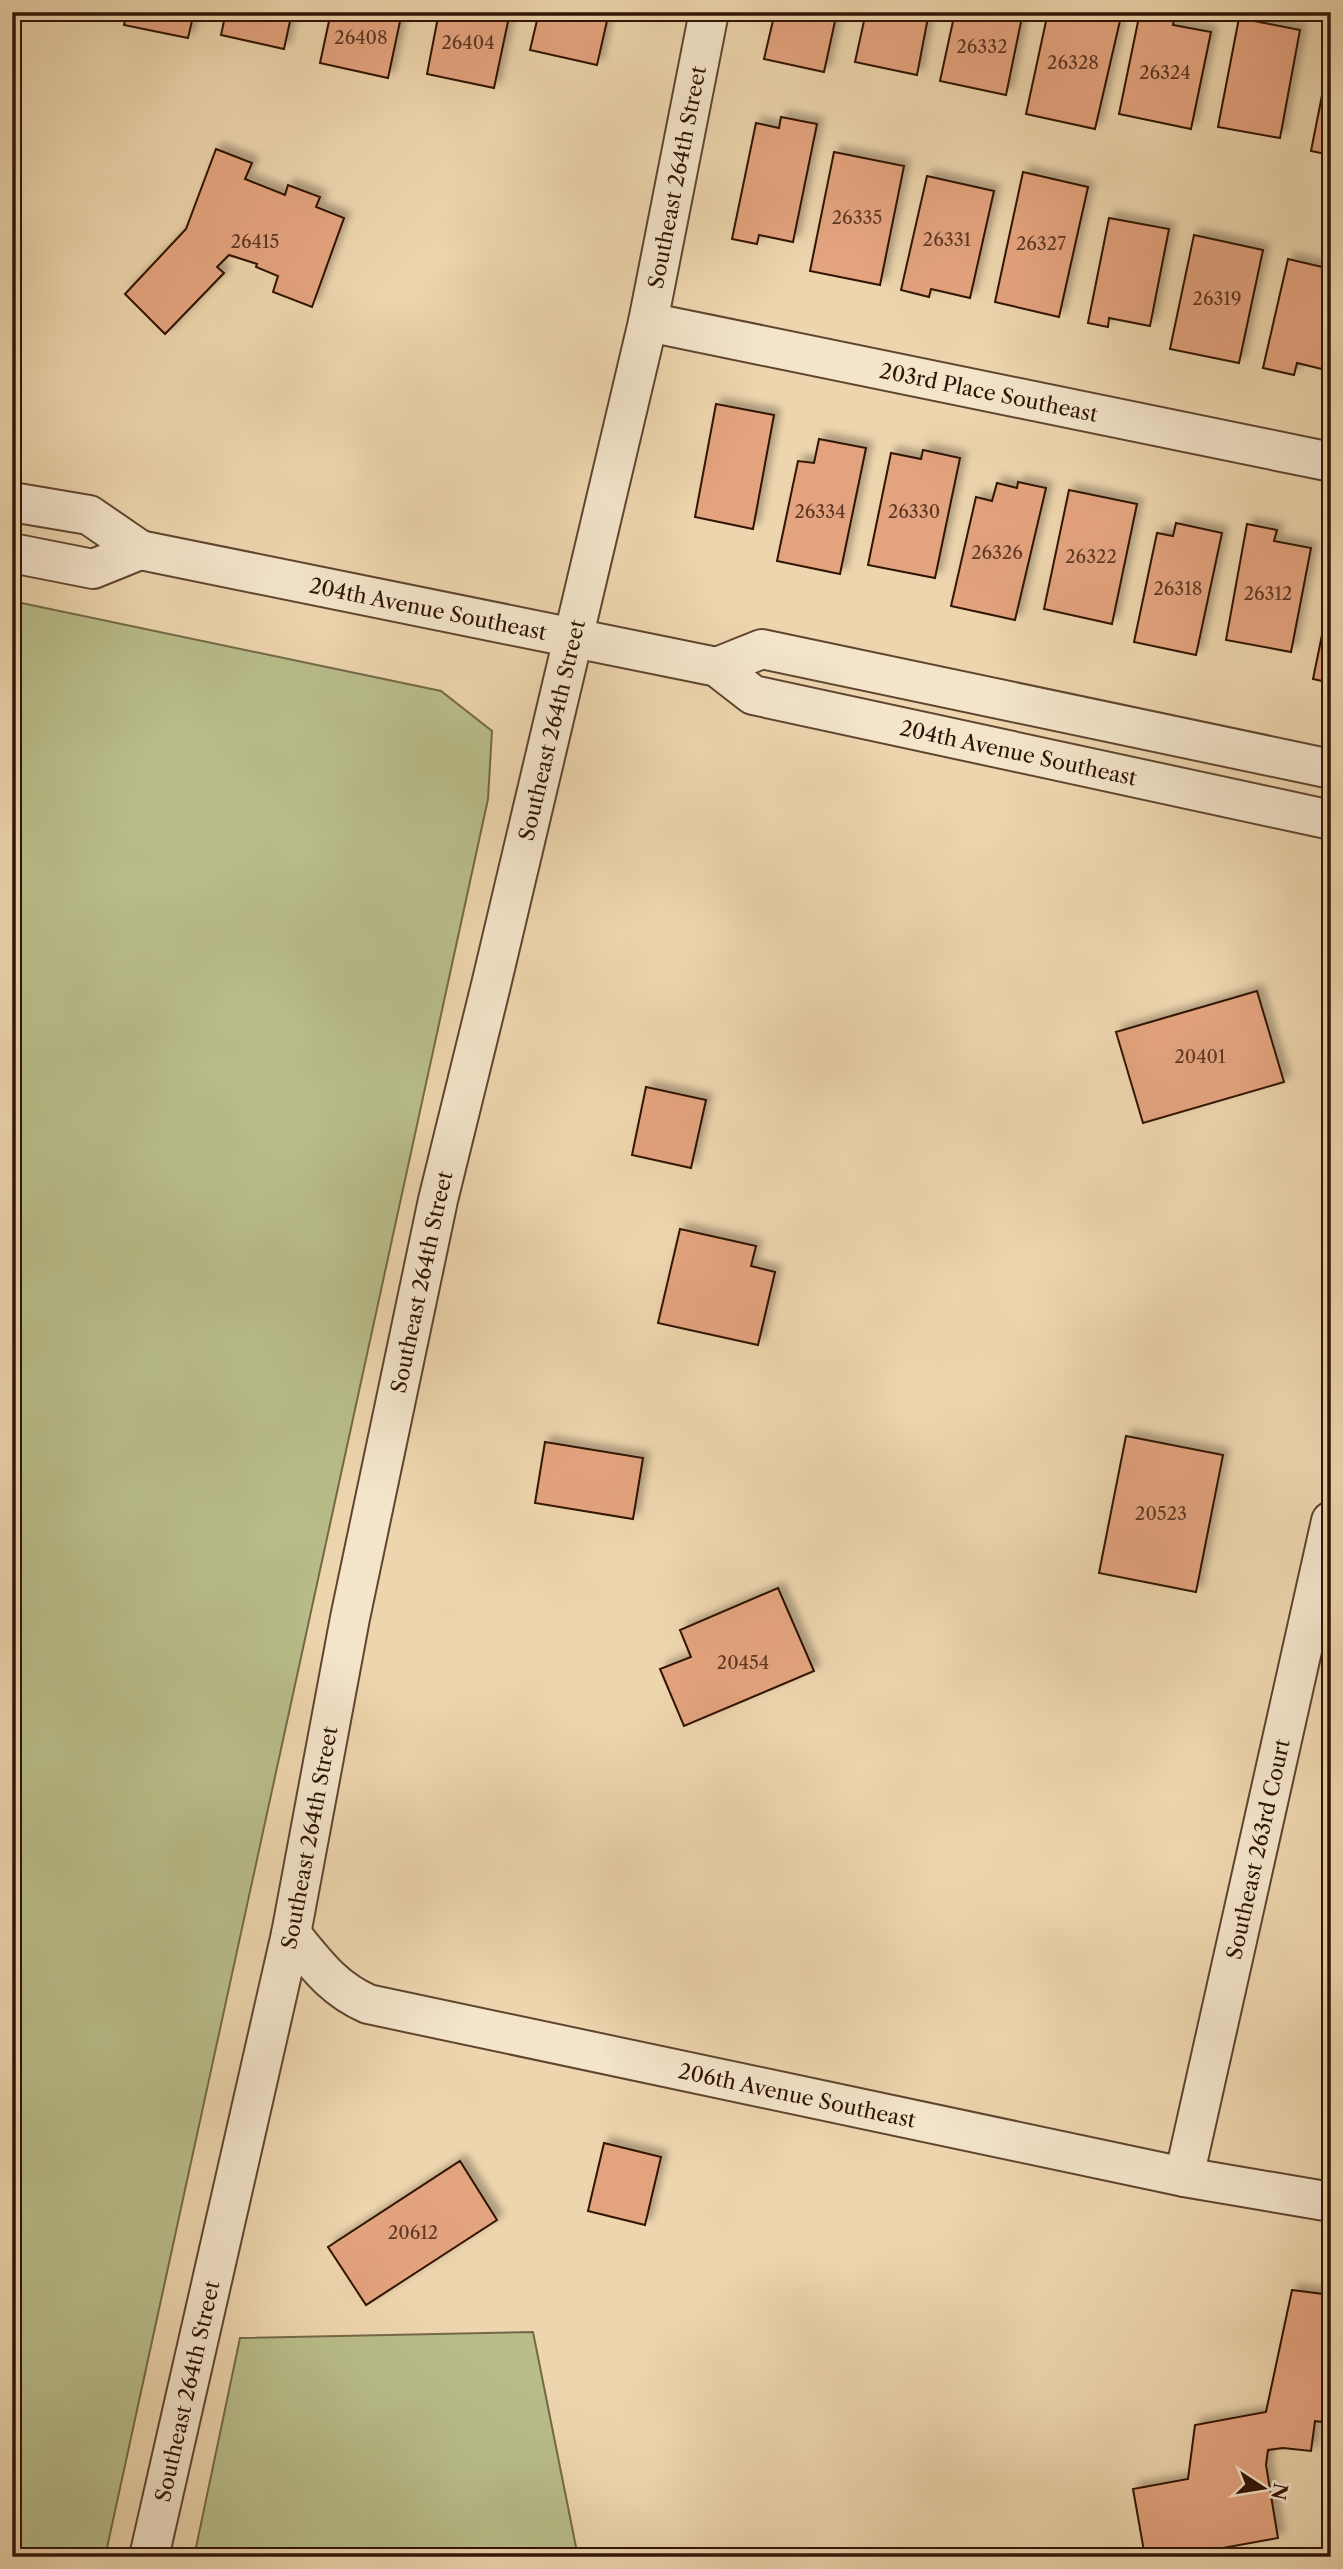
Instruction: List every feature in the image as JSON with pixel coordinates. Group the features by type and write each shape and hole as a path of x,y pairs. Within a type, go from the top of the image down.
{"street":[{"name":"Southeast 264th Street","path":"149,2557 291,1934 350,1618 438,1200 648,322 709,12"},
{"name":"203rd Place Southeast","path":"648,322 1331,461"},
{"name":"204th Avenue Southeast","path":"12,502 89,515 140,550 717,667 753,695 1331,820"},
{"path":"12,553 93,569 140,550"},
{"path":"717,667 762,649 1331,769"},
{"name":"Southeast 263rd Court","path":"1184,2177 1331,1521"},
{"name":"206th Avenue Southeast","path":"291,1934 337,1986 346,1994 369,2004 1184,2177 1331,2202"}],"green space":[{"path":"12,601 441,691 492,731 488,799 105,2557 12,2557"},
{"path":"533,2332 578,2557 194,2557 240,2338"}],"building":[{"path":"127,12 194,12 188,38 124,25"},
{"path":"226,12 292,12 284,49 221,35"},
{"path":"331,12 402,12 388,78 320,63"},
{"path":"439,12 510,12 494,88 427,74"},
{"path":"539,12 609,12 597,65 530,50"},
{"path":"775,12 837,12 824,72 764,59"},
{"path":"866,12 929,12 917,75 855,62"},
{"path":"955,12 1023,12 1006,95 940,81"},
{"path":"1048,12 1122,12 1095,129 1026,114"},
{"path":"1140,12 1175,14 1173,25 1211,32 1191,129 1119,114"},
{"path":"1239,18 1300,30 1280,138 1218,127"},
{"path":"1331,50 1331,155 1311,151"},
{"path":"781,117 817,124 793,242 759,235 757,244 732,239 756,123 779,128"},
{"path":"216,149 252,163 245,179 285,195 288,185 320,197 316,207 344,218 312,307 273,292 278,276 256,267 257,264 229,255 217,267 224,273 165,334 125,294 186,229"},
{"path":"834,152 904,166 880,285 810,271"},
{"path":"1023,172 1088,187 1059,317 995,302"},
{"path":"927,176 994,191 970,298 931,289 929,297 901,290"},
{"path":"1109,218 1169,229 1150,326 1109,318 1108,327 1088,323"},
{"path":"1194,235 1263,250 1239,363 1170,349"},
{"path":"1288,259 1331,269 1330,371 1297,363 1294,375 1263,368"},
{"path":"716,404 774,415 753,529 695,517"},
{"path":"819,439 866,448 840,574 777,561 798,461 814,463"},
{"path":"923,450 960,458 935,578 868,565 891,453 921,459"},
{"path":"1018,482 1046,488 1015,620 951,606 976,497 992,501 997,483 1017,488"},
{"path":"1069,490 1137,504 1112,624 1044,609"},
{"path":"1176,523 1222,533 1196,655 1134,642 1157,533 1173,536"},
{"path":"1247,524 1277,530 1274,541 1311,548 1291,652 1226,640"},
{"path":"1331,591 1331,683 1313,679"},
{"path":"1257,991 1284,1082 1143,1123 1116,1032"},
{"path":"646,1087 706,1100 691,1168 632,1155"},
{"path":"680,1229 756,1246 751,1266 775,1272 758,1345 658,1323"},
{"path":"1126,1436 1223,1455 1196,1592 1099,1573"},
{"path":"545,1442 643,1458 633,1519 535,1503"},
{"path":"778,1588 814,1671 684,1726 660,1669 691,1657 680,1630"},
{"path":"604,2143 661,2157 645,2225 588,2211"},
{"path":"460,2161 497,2220 366,2305 328,2247"},
{"path":"1292,2290 1331,2295 1331,2423 1315,2421 1311,2451 1283,2448 1268,2450 1266,2465 1278,2538 1173,2557 1145,2557 1133,2489 1188,2479 1195,2425 1266,2412"}]}
